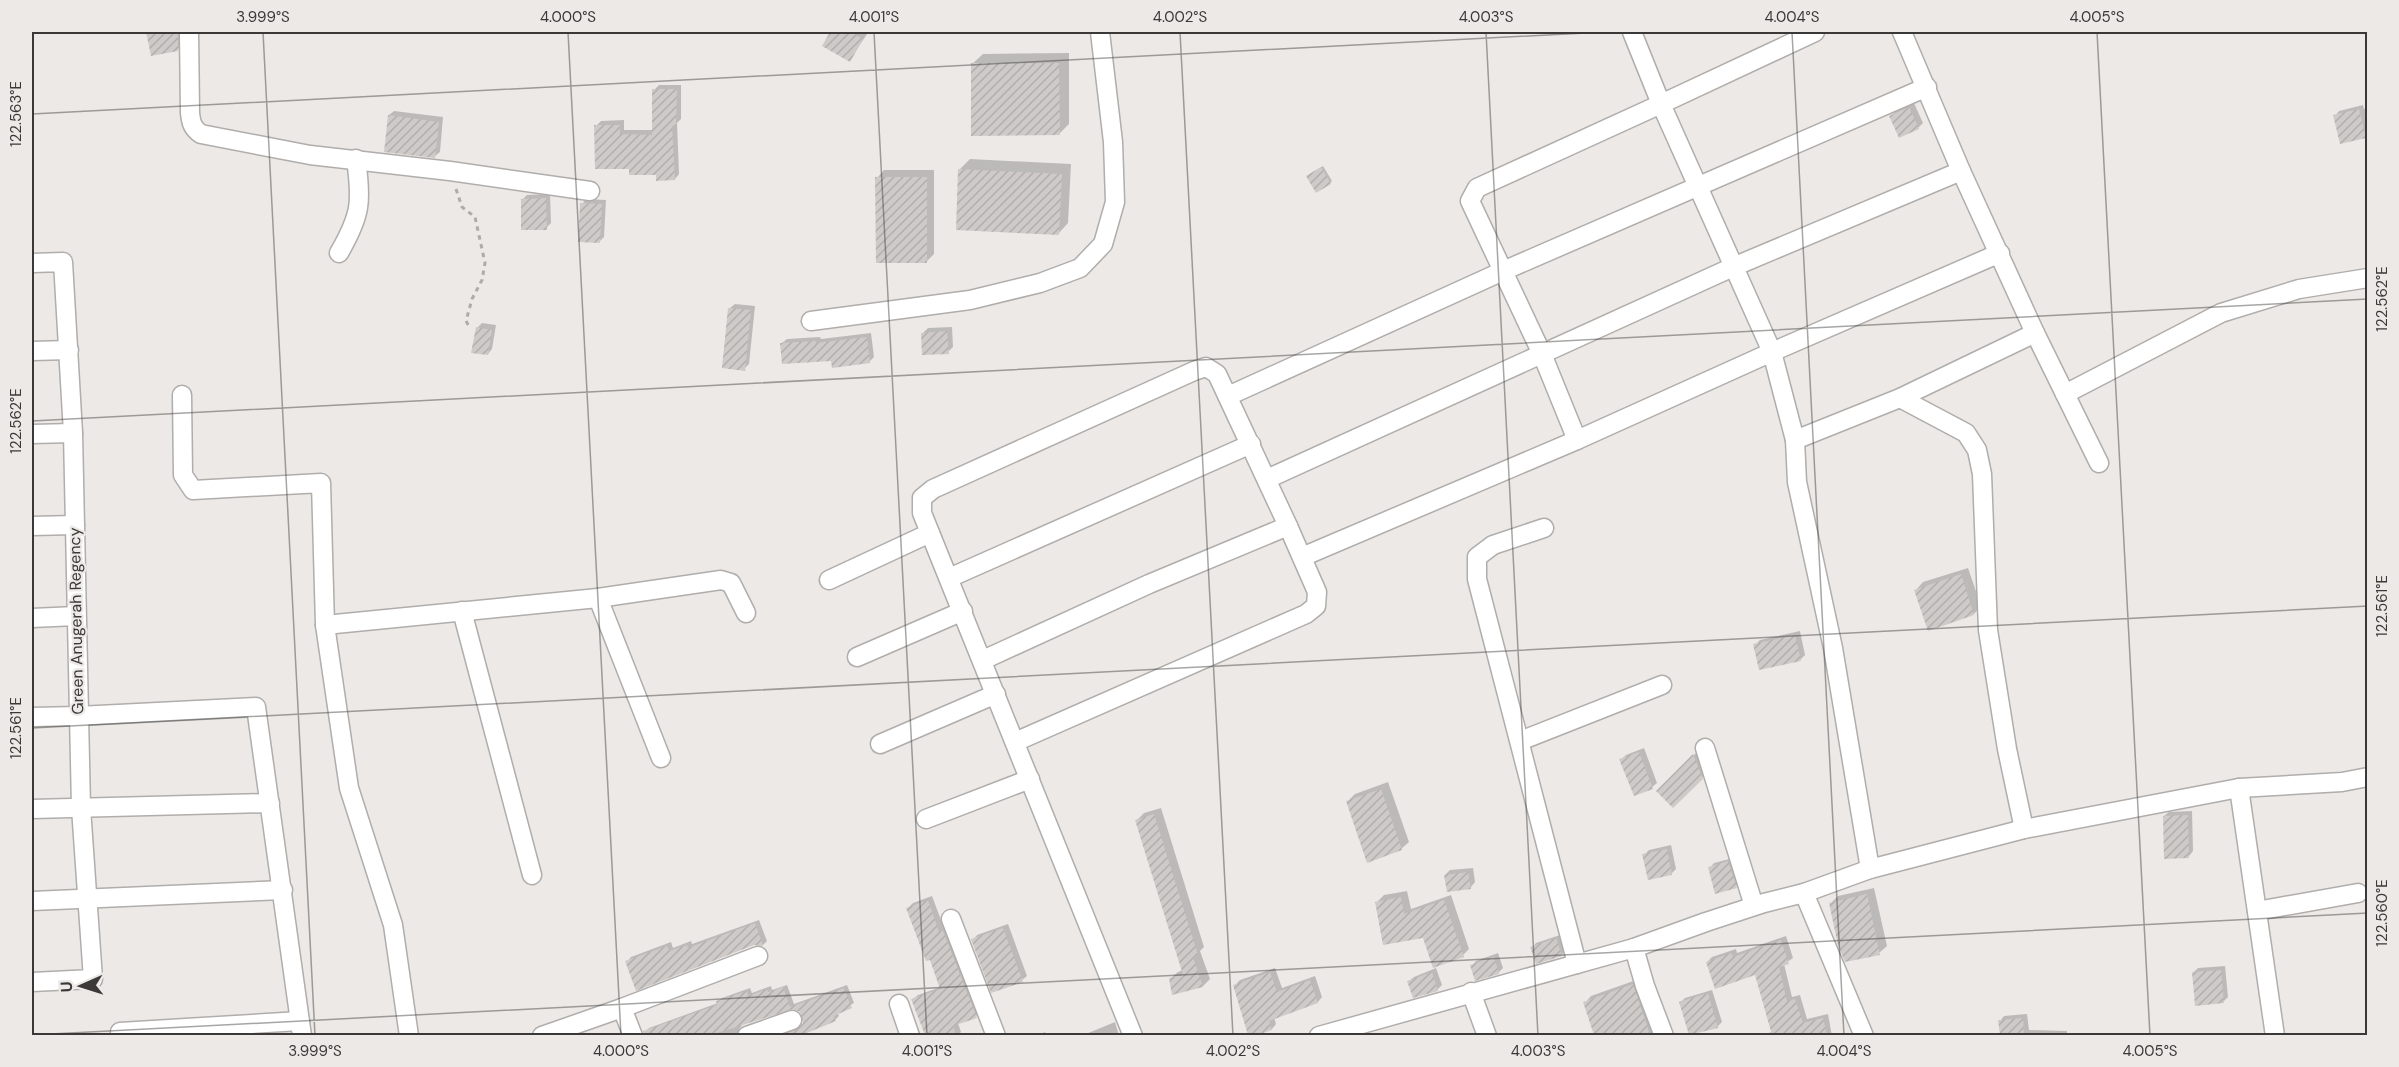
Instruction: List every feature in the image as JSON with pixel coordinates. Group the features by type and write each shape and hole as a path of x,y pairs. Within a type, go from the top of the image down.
{"street":[{"path":"189,32 191,123 201,134 310,155 450,171 590,191"},
{"path":"811,321 970,300 1040,282 1080,268 1103,244 1115,202 1113,142 1100,32"},
{"path":"1632,32 1661,104 1772,352 1795,440 1797,482 1833,648 1870,869"},
{"path":"1577,440 1542,354 1470,201 1478,188 1815,32"},
{"path":"1902,32 1961,171 2035,333 2099,463"},
{"path":"1227,396 1503,272 1927,87"},
{"path":"339,253 354,227 361,192 356,159"},
{"path":"1267,479 1733,267 1961,171"},
{"path":"1302,557 1577,440 2000,253"},
{"name":"Green Anugerah Regency","path":"32,262 63,262 73,433 81,808 93,979 32,982"},
{"path":"2065,394 2221,313 2299,289 2367,278"},
{"path":"1795,440 1900,398 2035,333"},
{"path":"32,351 69,350"},
{"path":"1015,742 1306,614 1316,606 1317,592 1251,444 1217,374 1206,367 933,489 922,498 922,513 1133,1035"},
{"path":"182,395 183,475 193,490 321,483 325,625 349,788 393,925 409,1035"},
{"path":"1900,398 1966,433 1977,450 1982,474 1988,630 2007,749 2024,828"},
{"path":"32,434 73,433"},
{"path":"949,578 1251,444"},
{"path":"32,526 75,525"},
{"path":"983,660 1149,584 1288,526"},
{"path":"1544,528 1492,545 1477,557 1478,579 1577,964"},
{"path":"829,580 930,533"},
{"path":"325,625 598,598 721,580 731,583 746,613"},
{"path":"598,598 661,758"},
{"path":"462,611 532,875"},
{"path":"856,657 963,611"},
{"path":"32,618 76,616"},
{"path":"1520,741 1662,685"},
{"path":"880,744 996,694"},
{"path":"32,717 78,717 256,707 284,890 301,1028 120,1032"},
{"path":"1705,748 1754,906"},
{"path":"1319,1035 1634,948 1754,906 1804,894 1870,869 2024,828 2239,788 2342,782 2367,777"},
{"path":"926,819 1030,779"},
{"path":"2239,788 2275,1035"},
{"path":"32,809 270,802"},
{"path":"32,901 284,890"},
{"path":"2257,912 2358,893"},
{"path":"1804,894 1864,1035"},
{"path":"951,920 996,1035"},
{"path":"1634,948 1645,986 1664,1035"},
{"path":"542,1035 622,1008 758,956"},
{"path":"1471,992 1487,1035"},
{"path":"899,1004 910,1035"},
{"path":"622,1008 633,1035"},
{"path":"747,1035 792,1020"}],"path":[{"path":"450,171 462,207 475,217 485,263 482,280 472,299 466,321 470,328"}],"building":[{"path":"146,32 178,32 178,51 151,56"},
{"path":"830,32 850,32 863,39 850,62 822,46"},
{"path":"971,63 1059,63 1060,135 971,136"},
{"path":"652,89 677,89 676,126 672,126 675,180 656,181 656,175 629,175 629,169 595,169 594,125 620,125 620,134 652,135"},
{"path":"1909,107 1919,129 1899,138 1889,116"},
{"path":"2359,109 2366,138 2340,144 2333,115"},
{"path":"388,115 439,122 435,158 384,152"},
{"path":"1321,167 1331,184 1316,193 1306,176"},
{"path":"958,169 1062,174 1059,235 956,230"},
{"path":"875,177 927,177 927,263 876,263"},
{"path":"546,198 547,230 521,230 521,199"},
{"path":"580,203 602,204 600,243 578,242"},
{"path":"728,308 751,310 745,371 722,368"},
{"path":"476,327 492,330 488,355 471,353"},
{"path":"947,331 949,354 922,355 921,333"},
{"path":"867,337 870,363 832,368 831,361 782,364 780,343 816,341 816,343"},
{"path":"1961,574 1974,615 1928,631 1914,590"},
{"path":"1795,635 1801,661 1759,670 1753,644"},
{"path":"1639,752 1653,789 1634,796 1619,759"},
{"path":"1693,754 1703,779 1673,808 1656,791"},
{"path":"1381,789 1402,850 1367,863 1346,801"},
{"path":"1154,814 1198,955 1193,957 1203,987 1172,995 1169,978 1183,975 1135,820"},
{"path":"2188,815 2189,858 2164,859 2163,816"},
{"path":"1667,849 1672,875 1648,880 1642,854"},
{"path":"1728,861 1737,888 1715,894 1708,867"},
{"path":"1468,872 1471,889 1447,892 1444,875"},
{"path":"1867,894 1880,955 1845,962 1838,945 1829,903"},
{"path":"1401,897 1404,914 1444,900 1464,957 1433,968 1423,938 1383,945 1375,902"},
{"path":"928,900 939,932 943,931 977,1018 953,1026 956,1035 925,1035 911,999 940,989 930,960 926,961 906,908"},
{"path":"755,923 763,946 754,945 636,991 625,961 667,946 669,951 687,945 688,948"},
{"path":"1003,928 1023,982 991,993 971,939"},
{"path":"1556,938 1562,956 1536,964 1530,947"},
{"path":"1781,940 1789,964 1779,967 1787,1001 1795,999 1803,1023 1823,1018 1827,1035 1772,1035 1755,975 1715,989 1706,962 1731,953 1733,957"},
{"path":"1494,957 1499,974 1475,981 1470,965"},
{"path":"2221,970 2224,1003 2195,1006 2192,972"},
{"path":"1270,972 1277,992 1310,980 1318,1003 1269,1021 1272,1030 1258,1035 1248,1035 1233,985"},
{"path":"1432,972 1438,991 1413,998 1407,981"},
{"path":"1633,984 1650,1035 1594,1035 1583,1002"},
{"path":"783,987 790,1007 844,988 852,1008 834,1016 836,1021 802,1035 782,1035 796,1030 803,1023 800,1012 793,1009 711,1035 644,1035 643,1031 717,1005 716,1001 747,991 748,996 767,989 768,992"},
{"path":"1708,993 1718,1028 1689,1035 1679,1002"},
{"path":"2023,1018 2024,1035 2000,1035 1998,1020"}]}
